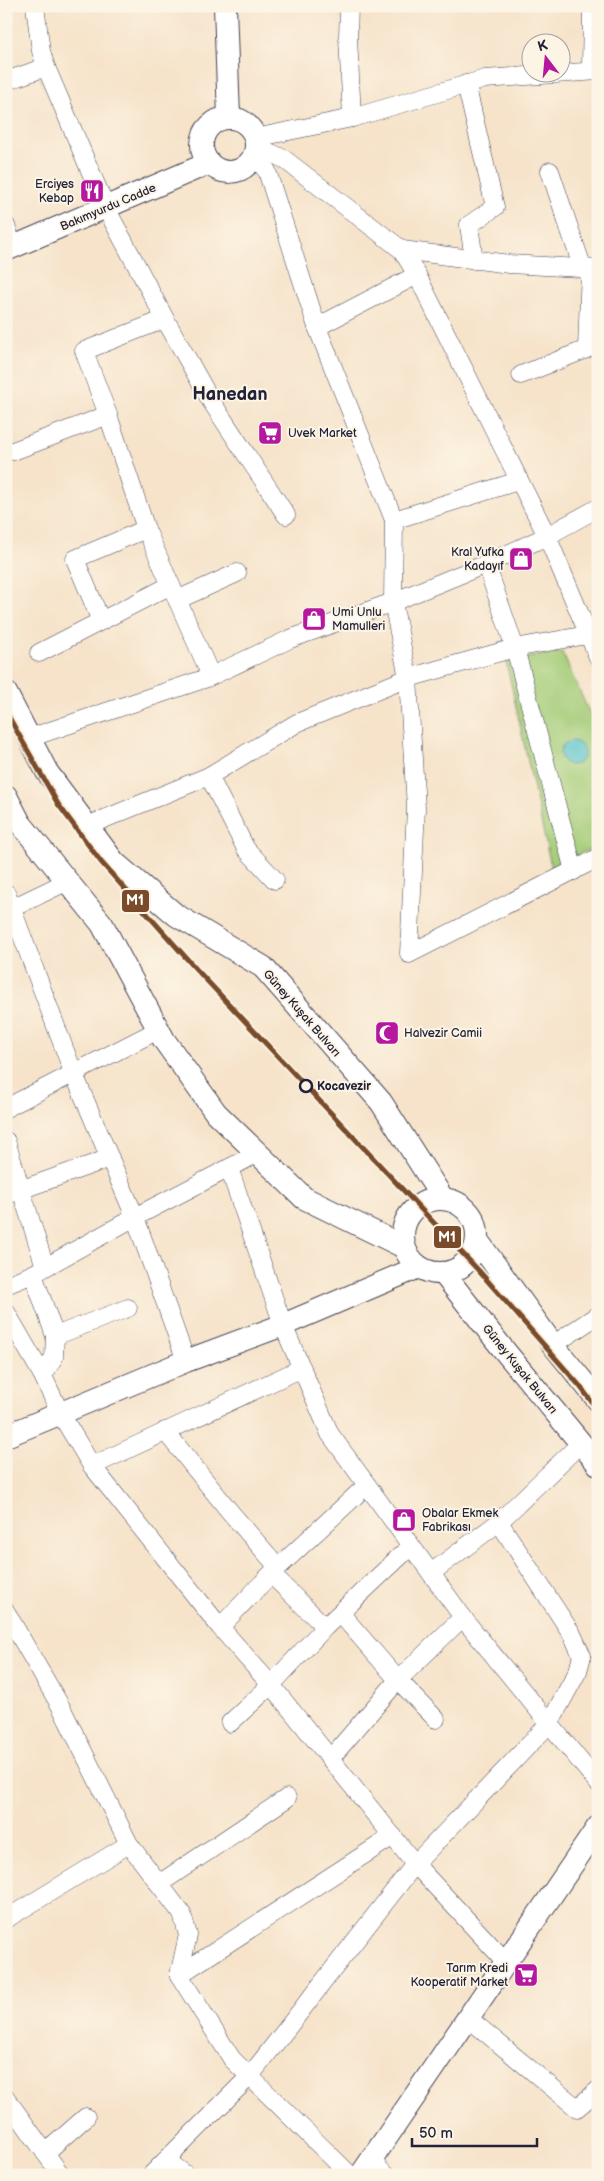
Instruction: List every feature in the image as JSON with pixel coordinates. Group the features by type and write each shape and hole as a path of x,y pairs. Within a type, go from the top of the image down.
{"main road":[{"path":"225,6 229,118"},
{"path":"229,118 246,124 255,146 242,168 234,172 225,172 209,163 204,155 202,146 203,137 213,123 229,118"},
{"name":"Bakımyurdu Cadde","path":"10,249 209,163"},
{"name":"Güney Kuşak Bulvarı","path":"6,693 47,772 114,862 176,915 263,967 381,1102 442,1199"},
{"path":"6,796 20,823 102,924 158,1030 216,1113 304,1198 404,1247"},
{"path":"442,1199 454,1201 468,1212 477,1228 477,1240 474,1252 466,1263 456,1270 443,1273 431,1272 419,1266 410,1258 404,1247 404,1229 411,1213 420,1205 431,1200 442,1199"},
{"path":"477,1240 553,1345 598,1400"},
{"path":"6,1436 186,1362 283,1325 419,1266"},
{"name":"Güney Kuşak Bulvarı","path":"443,1273 598,1464"},
{"path":"373,2170 468,2018 598,1827"}],"street":[{"path":"35,6 41,51 46,67 106,208 211,401 286,515"},
{"path":"349,6 348,37 352,118"},
{"path":"255,146 485,79 595,71 594,8"},
{"path":"6,80 46,67"},
{"path":"466,84 495,207 469,225 474,260"},
{"path":"255,146 284,159 402,250 417,275 547,536 597,656"},
{"path":"255,146 267,171 317,327 394,520 393,602 408,678 416,808 409,954 598,858"},
{"path":"521,375 587,349 590,269 550,171"},
{"path":"6,226 10,249"},
{"path":"402,250 474,260 590,269"},
{"path":"317,327 417,275"},
{"path":"165,318 84,352 108,415 146,529 212,676"},
{"path":"13,451 108,415"},
{"path":"394,520 518,481"},
{"path":"30,738 212,676 290,640 393,602 486,564 547,536 598,508"},
{"path":"101,621 75,559 146,529"},
{"path":"486,564 515,648 574,871"},
{"path":"39,653 101,621 174,592 238,573"},
{"path":"87,826 209,776 297,723 408,678 515,648 587,635"},
{"path":"209,776 246,848 275,880"},
{"path":"68,882 8,904 73,1072 135,1217 186,1362"},
{"path":"6,1108 158,1030"},
{"path":"6,1141 14,1192 39,1270 55,1336 54,1357 43,1376"},
{"path":"6,1286 258,1153"},
{"path":"14,1192 110,1158"},
{"path":"229,1168 283,1325 330,1434 463,1617 598,1783"},
{"path":"55,1336 128,1308"},
{"path":"6,1312 43,1376 60,1413 92,1466 220,1627 271,1685 415,1864 506,1962"},
{"path":"553,1345 598,1315"},
{"path":"92,1466 302,1368"},
{"path":"165,1431 231,1513 274,1571 325,1627"},
{"path":"431,1574 499,1522 581,1442"},
{"path":"220,1627 274,1571 367,1486"},
{"path":"151,2175 250,2076 415,1864 549,1724 578,1671 582,1656 572,1634 499,1522"},
{"path":"230,1723 271,1685 325,1627 411,1546"},
{"path":"6,1612 61,1708 128,1844 182,1914 188,1935 179,1976 232,2059 350,2175"},
{"path":"330,1759 398,1680 463,1617"},
{"path":"347,1621 398,1680 436,1719"},
{"path":"159,1884 287,1798"},
{"path":"179,1976 393,1836"},
{"path":"6,1918 128,1844"},
{"path":"468,2018 577,2108 595,2098"},
{"path":"6,2098 60,2175"},
{"path":"45,2153 86,2117"},
{"path":"166,2160 186,2175"}],"green space":[{"path":"562,652 598,732 598,846 551,867 506,661"}],"water":[{"path":"572,741 581,744 584,753 581,762 572,765 563,762 560,753 563,744"}],"transit line":[{"name":"M1","path":"6,712 58,804 101,862 196,969 479,1271 579,1385 598,1410"}],"place":[{"name":"Erciyes Kebap","path":"92,191"},
{"name":"Uvek Market","path":"270,433"},
{"name":"Kral Yufka Kadayıf","path":"521,559"},
{"name":"Umi Unlu Mamulleri","path":"314,619"},
{"name":"Halvezir Camii","path":"387,1033"},
{"name":"Kocavezir","path":"306,1086"},
{"name":"Obalar Ekmek Fabrikası","path":"404,1520"},
{"name":"Tarım Kredi Kooperatif Market","path":"526,1975"}],"district":[{"name":"Hanedan","path":"230,394"}]}
